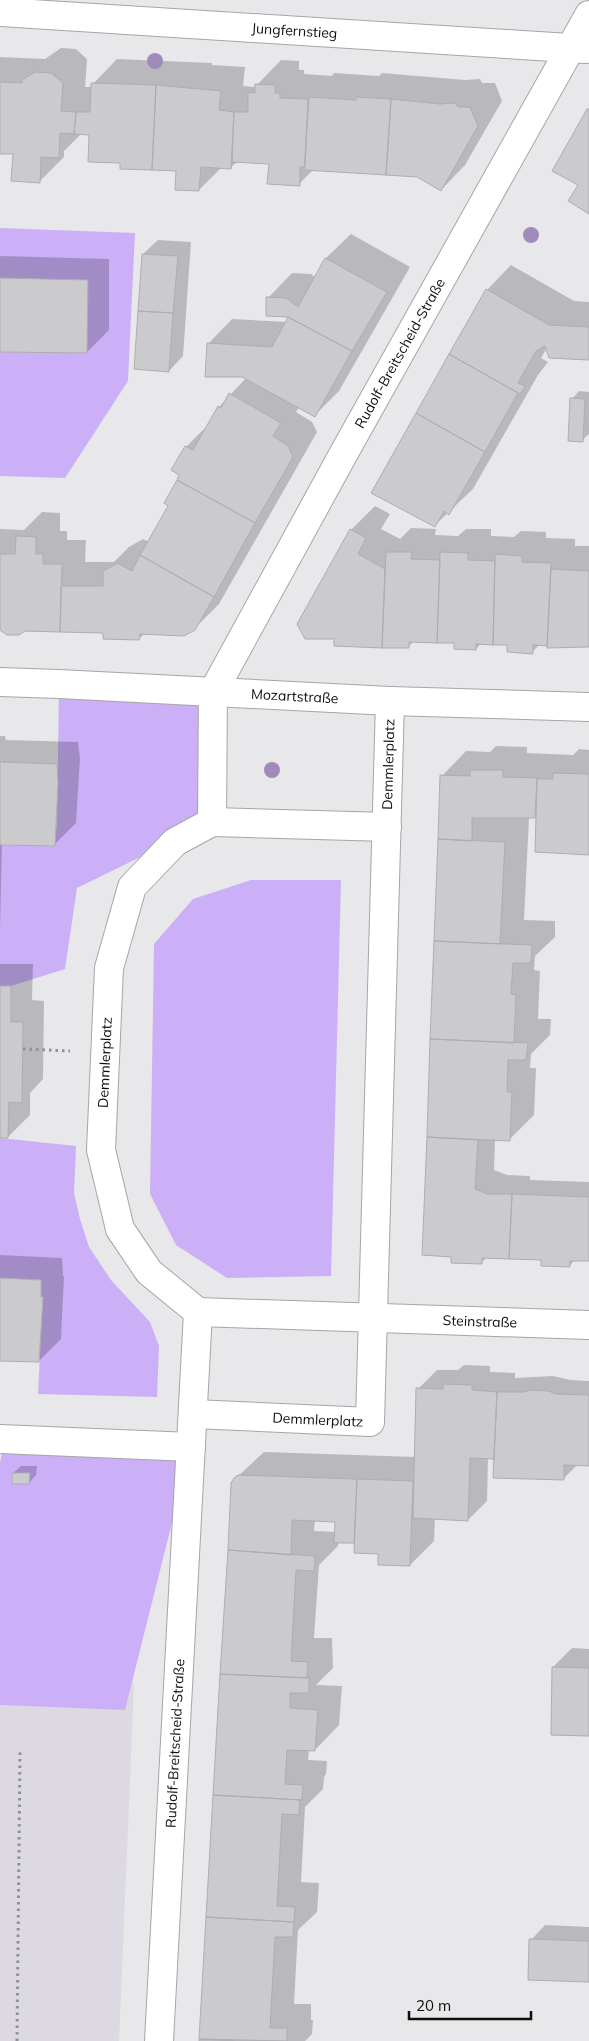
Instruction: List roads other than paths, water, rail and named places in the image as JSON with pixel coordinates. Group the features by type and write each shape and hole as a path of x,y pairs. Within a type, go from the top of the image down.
{"street":[{"name":"Jungfernstieg","path":"0,12 580,49"},
{"name":"Rudolf-Breitscheid-Straße","path":"213,692 345,451 580,49 589,15"},
{"name":"Mozartstraße","path":"0,682 589,708"},
{"path":"212,822 213,692"},
{"name":"Demmlerplatz","path":"193,1414 370,1422 390,700"},
{"name":"Demmlerplatz","path":"198,1312 149,1272 120,1229 101,1150 110,968 132,887 175,842 212,822 387,828"},
{"path":"0,1439 191,1447 198,1312 372,1318"},
{"name":"Steinstraße","path":"372,1318 589,1325"},
{"name":"Rudolf-Breitscheid-Straße","path":"159,2041 191,1447"}]}
